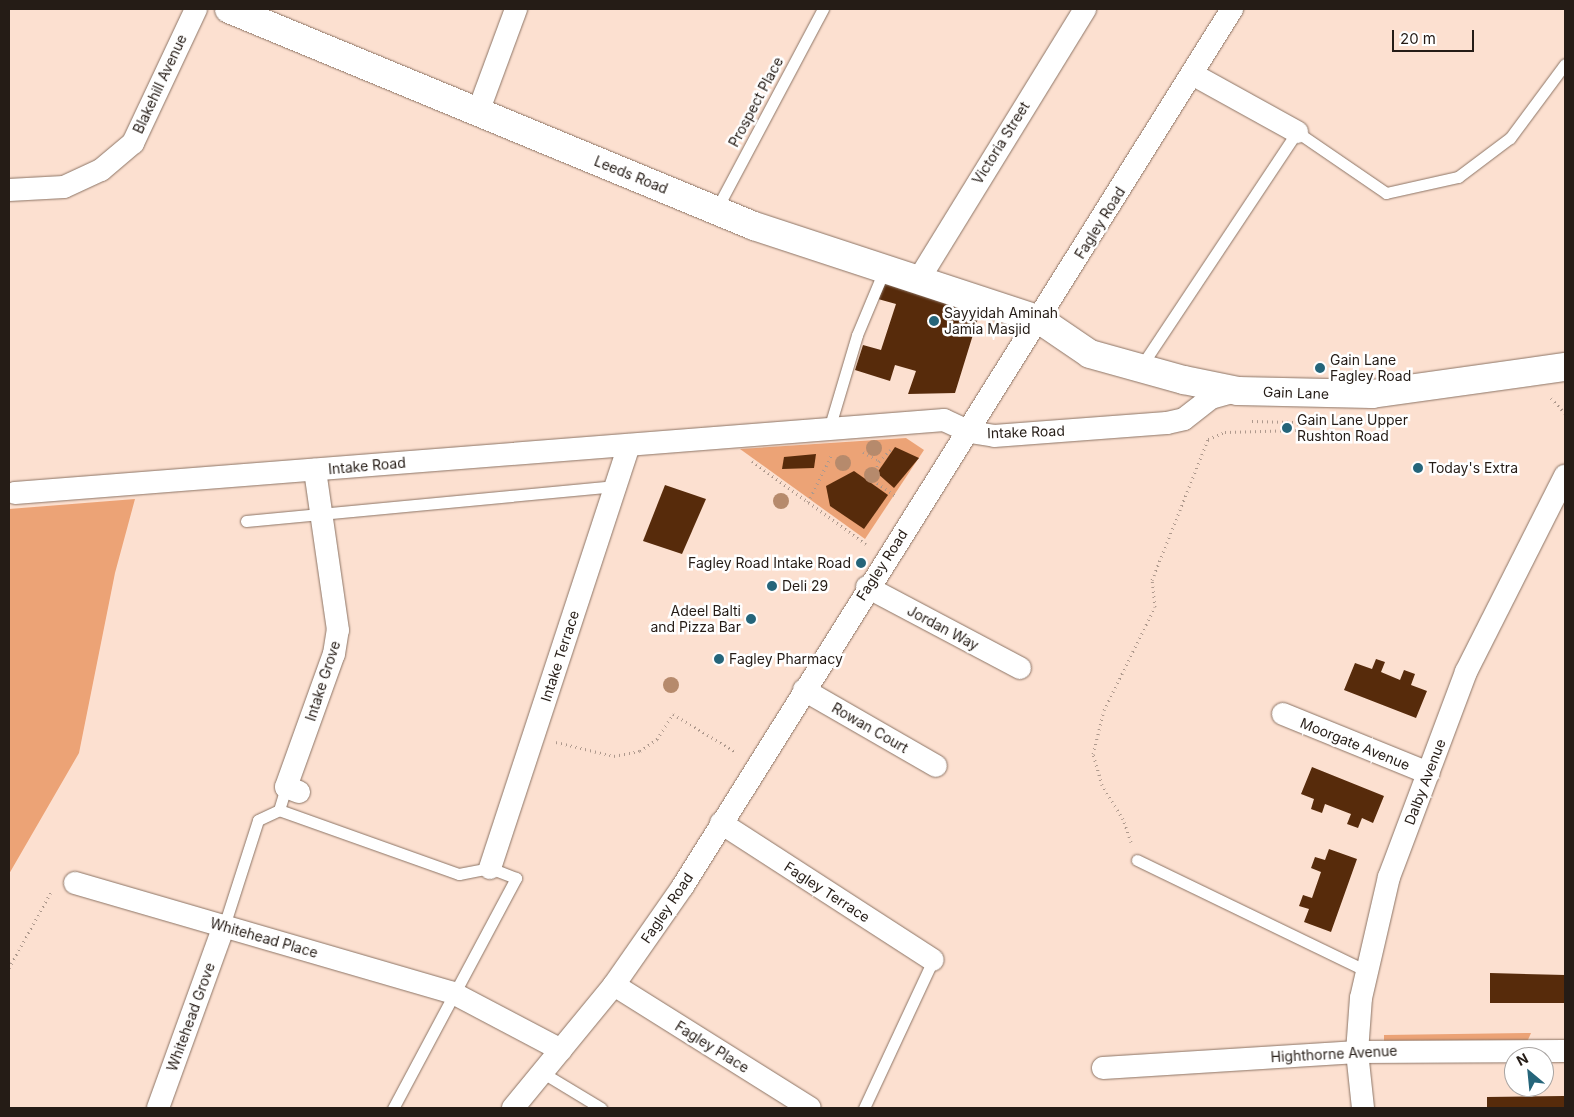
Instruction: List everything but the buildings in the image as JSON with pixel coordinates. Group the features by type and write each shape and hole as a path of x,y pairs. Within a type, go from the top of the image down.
{"street":[{"name":"Blakehill Avenue","path":"9,190 64,187 101,170 133,143 196,9"},
{"name":"Leeds Road","path":"229,9 716,210 1040,320"},
{"path":"478,112 516,9"},
{"name":"Victoria Street","path":"919,279 1085,9"},
{"name":"Fagley Road","path":"514,1108 614,985 721,824 867,587 970,432 1232,9"},
{"path":"1192,74 1297,132"},
{"name":"Gain Lane","path":"1040,320 1090,354 1238,391 1372,394 1565,366"},
{"name":"Intake Road","path":"15,493 719,438 832,438 944,420 970,432 994,436 1167,423 1184,419 1211,398 1238,391"},
{"name":"Intake Terrace","path":"490,868 630,445"},
{"name":"Intake Grove","path":"293,790 334,654 338,630 315,470"},
{"name":"Dalby Avenue","path":"1363,1108 1356,1052 1365,970 1389,877 1466,672 1565,476"},
{"name":"Jordan Way","path":"867,587 1020,668"},
{"name":"Rowan Court","path":"804,690 936,766"},
{"name":"Moorgate Avenue","path":"1283,714 1428,773"},
{"name":"Fagley Terrace","path":"721,824 933,960"},
{"name":"Whitehead Place","path":"75,883 453,993 561,1050"},
{"name":"Whitehead Grove","path":"158,1108 224,926"},
{"name":"Fagley Place","path":"614,985 810,1108"},
{"name":"Highthorne Avenue","path":"1103,1068 1356,1052 1565,1051"}],"lane":[{"name":"Prospect Place","path":"716,210 823,9"},
{"path":"1140,368 1297,132 1386,193 1458,178 1510,138 1565,64"},
{"path":"832,438 856,335 885,268"},
{"path":"246,521 618,486"},
{"path":"224,926 258,820 279,810 293,790"},
{"path":"279,810 458,874 490,868 516,878 393,1108"},
{"path":"1137,860 1365,970"},
{"path":"864,1108 933,960"},
{"path":"543,1073 601,1108"}],"path":[{"path":"1137,860 1093,754 1104,710 1155,607 1152,580 1208,439 1225,432 1299,430 1298,393"},
{"path":"719,438 866,544"},
{"path":"808,502 832,438"},
{"path":"878,461 873,480 897,496"},
{"path":"892,503 902,488"},
{"path":"861,552 871,537"},
{"path":"534,736 614,756 640,751 657,739 673,714 757,765"},
{"path":"730,760 740,743"},
{"path":"9,968 53,888 75,883"}],"shaded area":[{"path":"906,438 924,450 865,539 740,449"},
{"path":"135,499 115,573 79,753 9,874 9,509"},
{"path":"1531,1033 1527,1042 1384,1041 1384,1035"}],"place":[{"name":"Sayyidah Aminah Jamia Masjid","path":"934,321"},
{"name":"Gain Lane Fagley Road","path":"1320,368"},
{"name":"Gain Lane Upper Rushton Road","path":"1287,428"},
{"name":"Today's Extra","path":"1418,468"},
{"name":"Fagley Road Intake Road","path":"861,563"},
{"name":"Deli 29","path":"772,586"},
{"name":"Adeel Balti and Pizza Bar","path":"751,619"},
{"name":"Fagley Pharmacy","path":"719,659"}]}
